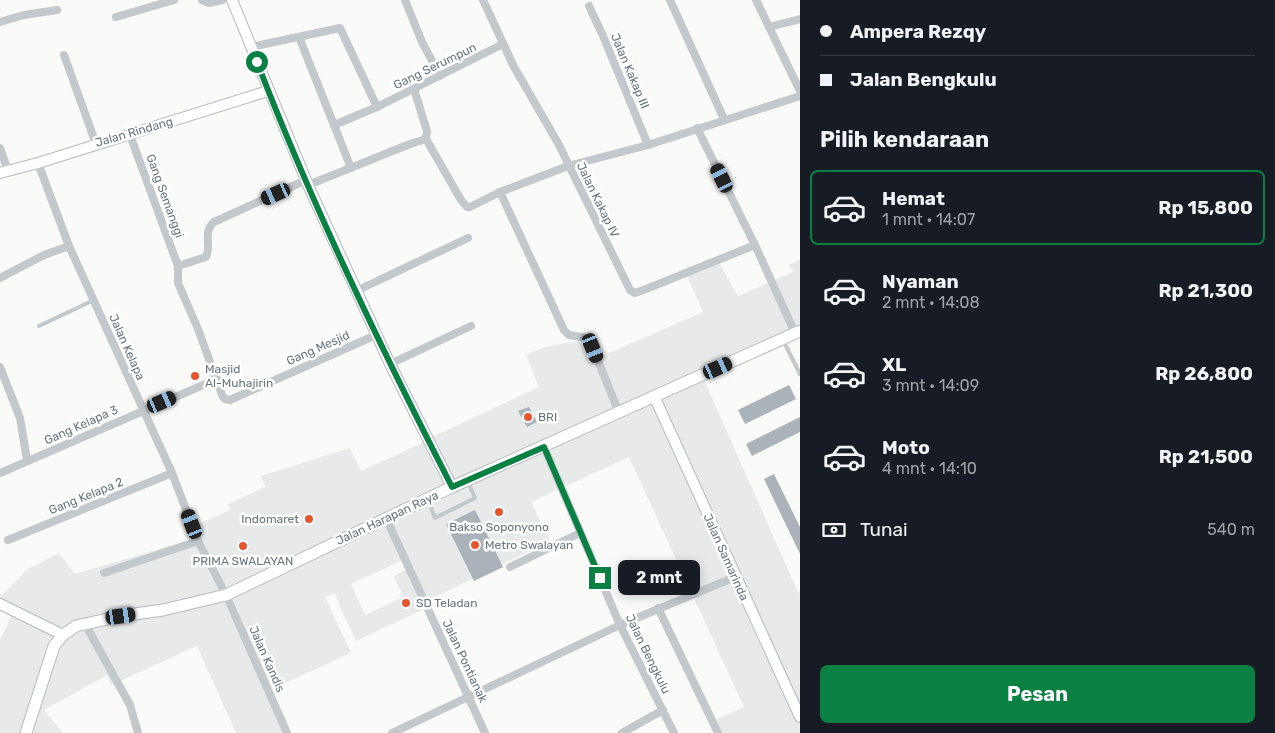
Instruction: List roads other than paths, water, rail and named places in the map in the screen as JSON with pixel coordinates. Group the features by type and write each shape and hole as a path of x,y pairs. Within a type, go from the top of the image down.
{"main road":[{"name":"Jalan Harapan Raya","path":"63,635 76,626 121,616 163,610 226,595 467,480 798,332"},
{"path":"26,733 54,646 63,635"}],"street":[{"path":"116,17 174,0"},
{"path":"202,0 209,3 222,0"},
{"path":"232,0 307,183 376,335 452,487"},
{"path":"405,0 422,42 440,76"},
{"name":"Jalan Kakap IV","path":"483,0 514,67 558,143 630,290 635,293 755,245"},
{"path":"670,0 724,119"},
{"path":"756,0 800,91"},
{"name":"Jalan Kakap III","path":"589,6 648,145"},
{"path":"0,22 24,15 57,10"},
{"path":"769,27 800,19"},
{"path":"252,48 340,28 377,107"},
{"path":"299,37 351,168"},
{"name":"Gang Serumpun","path":"334,125 377,107 503,44"},
{"path":"64,55 96,144"},
{"path":"414,89 427,131 426,139 461,200 467,207 568,166 648,145 800,96"},
{"name":"Jalan Rindang","path":"4,172 130,135 268,91"},
{"path":"697,128 798,332"},
{"name":"Gang Semanggi","path":"130,135 178,266 178,283 217,379"},
{"path":"178,266 206,257 208,252 207,233 209,226 214,222 307,183 426,139"},
{"path":"0,148 4,172"},
{"name":"Jalan Kelapa","path":"38,163 69,246 172,473 198,541 226,595"},
{"path":"500,192 564,330 569,335 587,338 593,348 619,413"},
{"path":"356,291 468,238"},
{"path":"0,278 44,255 69,246"},
{"path":"390,364 472,326"},
{"name":"Gang Mesjid","path":"217,379 222,395 225,399 230,400 376,335"},
{"path":"0,366 20,418 27,460"},
{"path":"143,410 217,379"},
{"name":"Jalan Samarinda","path":"654,396 800,717"},
{"name":"Gang Kelapa 3","path":"0,473 143,410"},
{"name":"Jalan Bengkulu","path":"544,447 620,625 674,733"},
{"name":"Gang Kelapa 2","path":"8,540 172,473"},
{"name":"Jalan Pontianak","path":"386,518 485,733"},
{"path":"510,567 580,532"},
{"path":"104,573 198,541"},
{"path":"392,733 620,625 735,577"},
{"name":"Jalan Kandis","path":"226,595 288,733"},
{"path":"0,604 63,635"},
{"path":"658,608 718,733"},
{"path":"85,624 130,705 138,733"},
{"path":"622,733 663,710"}],"lane":[{"path":"39,326 94,300"},
{"path":"783,339 800,373"},
{"path":"427,499 435,518 475,498 467,480"}],"place":[{"name":"Masjid Al-Muhajirin","path":"195,376"},
{"name":"BRI","path":"528,417"},
{"name":"Bakso Soponyono","path":"499,512"},
{"name":"Indomaret","path":"309,519"},
{"name":"Metro Swalayan","path":"475,545"},
{"name":"PRIMA SWALAYAN","path":"243,546"},
{"name":"SD Teladan","path":"406,603"}]}
